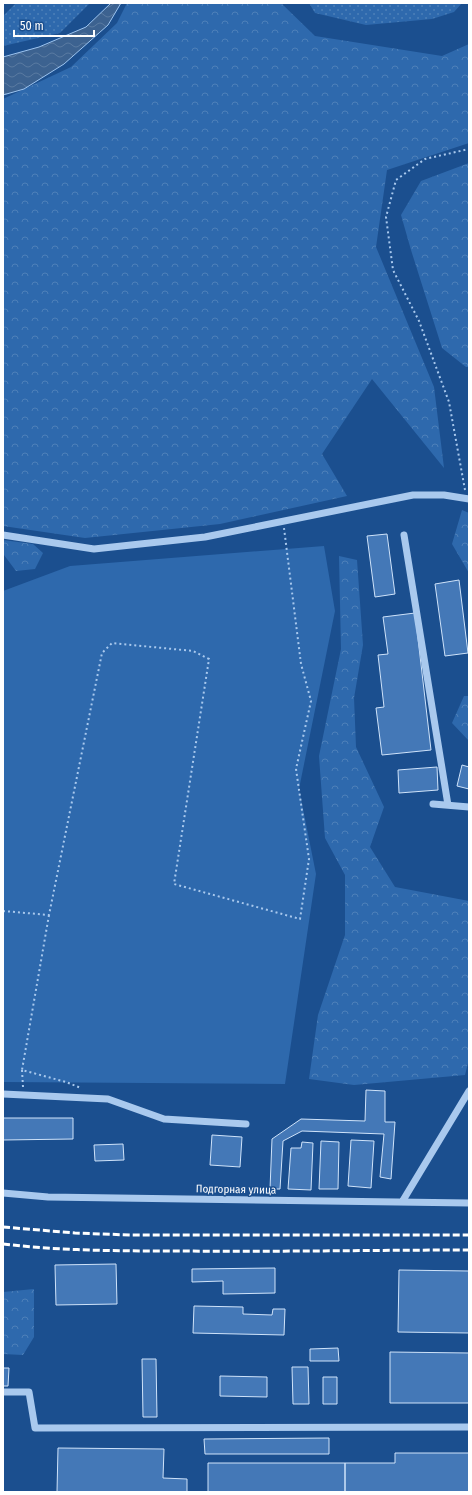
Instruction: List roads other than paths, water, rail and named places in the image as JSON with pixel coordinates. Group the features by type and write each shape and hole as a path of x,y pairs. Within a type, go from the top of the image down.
{"street":[{"path":"3,535 94,549 205,537 413,495 444,495 468,498"},
{"path":"404,535 448,805"},
{"path":"433,804 469,807"},
{"path":"402,1202 469,1091"},
{"path":"3,1094 108,1099 164,1119 246,1124"},
{"name":"Подгорная улица","path":"3,1193 48,1197 469,1203"},
{"path":"3,1392 29,1392 35,1428 469,1427"}],"water":[{"path":"111,3 121,3 108,25 64,64 24,89 3,95 3,57 39,47 86,27"}],"railway":[{"path":"3,1227 75,1233 130,1235 469,1235"},
{"path":"3,1244 47,1248 114,1251 469,1250"}]}
